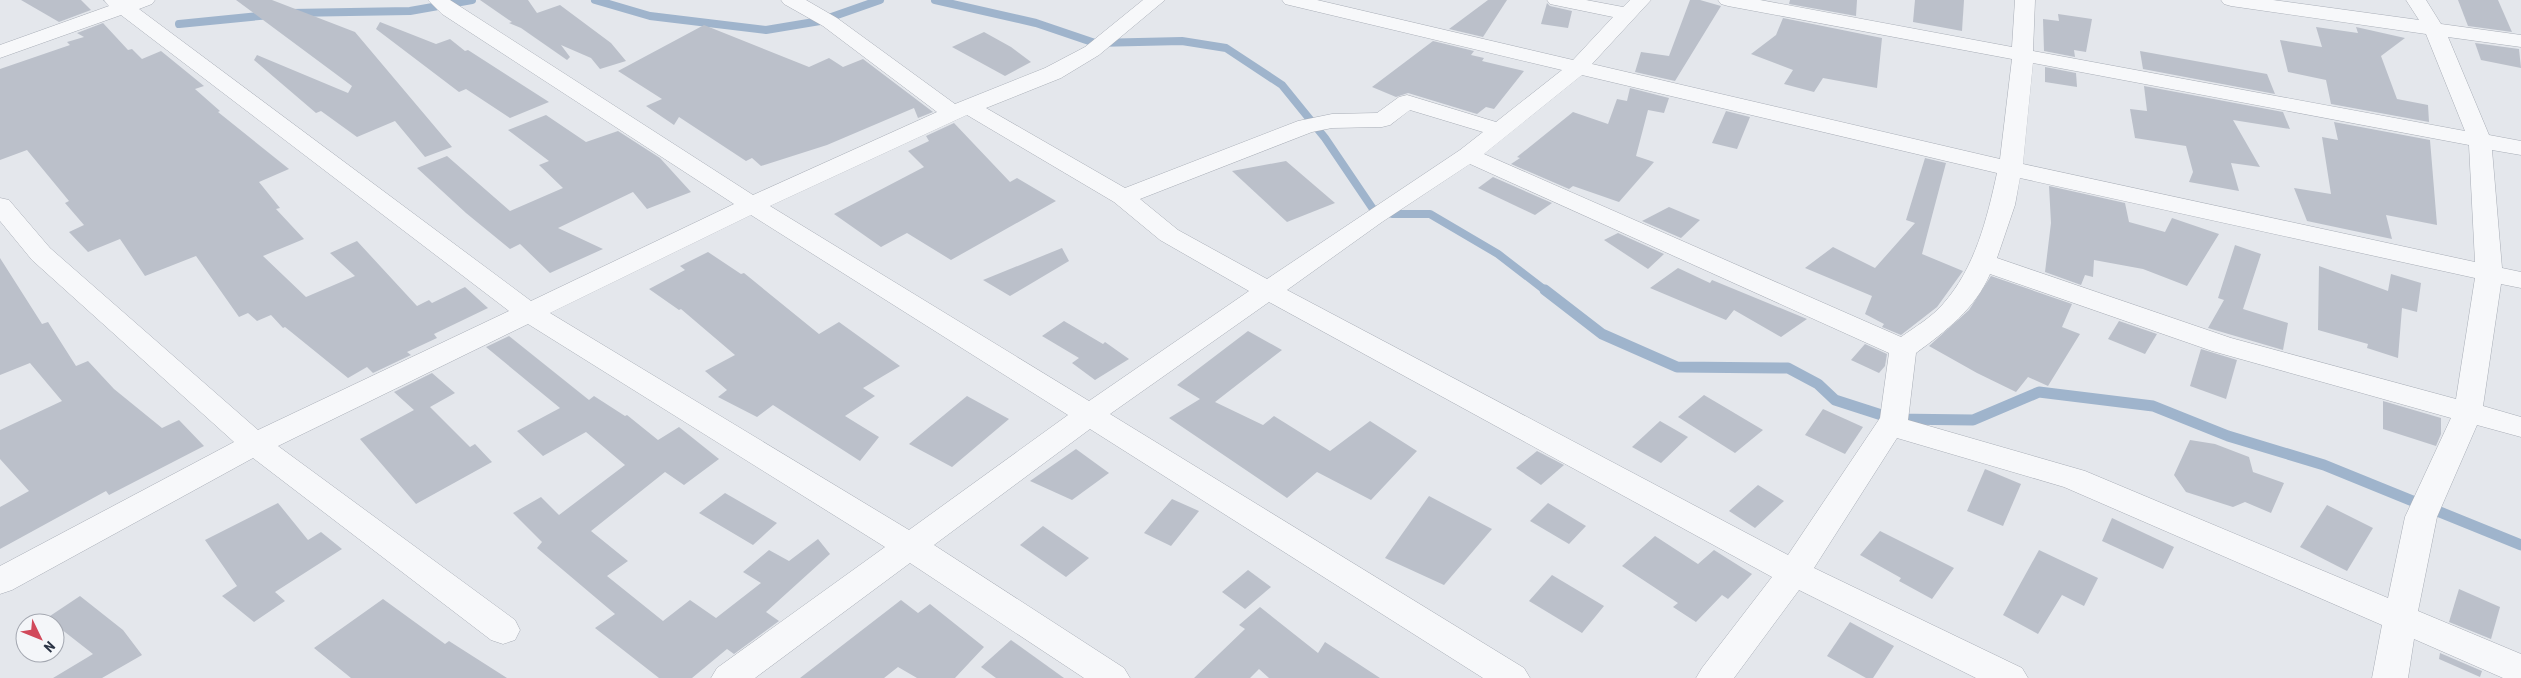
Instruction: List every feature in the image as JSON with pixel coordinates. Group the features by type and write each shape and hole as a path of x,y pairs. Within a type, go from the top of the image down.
{"street":[{"path":"792,0 825,18 961,110 1123,197 1169,235 1267,290 1794,572 2010,678"},
{"path":"0,581 255,444 752,205 961,110 1053,73 1099,44 1155,0"},
{"path":"1292,0 2011,169 2521,280"},
{"path":"1558,0 1633,7"},
{"path":"1728,0 2521,148"},
{"path":"1714,678 1794,572 1894,419 1903,349 1954,309 1985,263 2011,169 2024,56 2025,0"},
{"path":"2231,0 2521,41"},
{"path":"2390,678 2400,619 2424,508 2468,412 2489,273 2480,140 2434,29 2416,0"},
{"path":"0,52 127,2 530,313 908,545 1112,678"},
{"path":"443,4 752,205 1512,678"},
{"path":"729,678 908,545 1090,414 1380,212 1468,155 1577,68 1633,7"},
{"path":"1123,197 1306,126 1332,121 1382,120 1407,102 1500,130"},
{"path":"1468,155 1903,349"},
{"path":"0,205 41,254 255,444 503,630"},
{"path":"1985,263 2222,345 2521,426"},
{"path":"1890,425 2074,479 2521,670"}],"building":[{"path":"21,0 81,0 91,10 59,22"},
{"path":"236,0 272,0 355,32 452,147 425,157 395,121 357,137 321,111 316,113 254,60 257,55 348,93 352,86"},
{"path":"480,0 528,0 537,13 560,5 611,43 626,61 600,69 591,58 561,45 570,57 567,60 521,28 509,23 512,22"},
{"path":"1488,0 1507,0 1483,37 1449,29"},
{"path":"1690,0 1700,0 1721,6 1675,81 1635,72 1641,52 1669,56"},
{"path":"1790,0 1857,0 1856,16 1789,4"},
{"path":"1915,0 1964,0 1962,31 1913,22"},
{"path":"2458,0 2498,0 2512,32 2468,26"},
{"path":"1547,3 1550,6 1572,11 1568,28 1541,24"},
{"path":"2058,14 2092,19 2086,52 2074,50 2075,57 2044,51 2043,19 2059,21"},
{"path":"1783,18 1882,38 1877,88 1823,78 1814,92 1784,84 1793,70 1751,54 1776,35"},
{"path":"380,22 436,44 450,39 465,51 468,50 549,102 510,118 466,89 459,92 376,29"},
{"path":"103,23 128,50 132,49 142,59 161,51 204,86 195,89 220,111 218,112 289,169 259,182 280,208 276,209 304,239 263,256 306,297 355,276 330,253 357,241 417,306 429,300 432,303 465,287 488,308 434,334 437,338 407,352 411,355 373,373 367,367 348,378 285,327 283,328 271,315 257,321 248,313 239,317 196,256 145,276 120,239 88,252 69,232 84,225 65,203 69,201 27,150 0,160 0,69 70,45 67,42 84,37 77,33"},
{"path":"704,25 809,67 829,58 843,67 863,59 933,112 918,118 914,108 827,145 761,166 752,158 746,161 679,117 674,125 646,106 662,99 618,71"},
{"path":"2316,27 2358,33 2356,27 2405,38 2381,56 2397,99 2428,105 2429,122 2331,104 2326,80 2288,72 2280,40 2322,47"},
{"path":"984,32 1011,47 1031,62 1005,76 952,47"},
{"path":"1433,41 1474,51 1471,55 1484,58 1482,61 1524,71 1494,109 1486,107 1477,114 1408,93 1396,97 1372,87"},
{"path":"2475,43 2519,49 2521,68 2481,60"},
{"path":"2140,51 2267,74 2275,94 2143,69"},
{"path":"2045,67 2076,73 2077,87 2045,82"},
{"path":"2144,86 2283,112 2290,129 2233,120 2260,167 2231,163 2239,191 2189,182 2193,172 2186,146 2135,138 2130,109 2147,111"},
{"path":"1630,88 1669,98 1664,113 1648,110 1636,156 1654,162 1619,202 1573,186 1569,189 1511,164 1520,158 1517,157 1573,112 1608,124 1617,99 1627,101"},
{"path":"1726,111 1750,117 1737,149 1712,143"},
{"path":"546,115 586,142 618,131 660,158 691,192 647,209 633,192 558,228 603,249 550,273 520,244 510,249 466,213 417,168 447,156 510,211 563,188 539,165 549,161 508,130"},
{"path":"2334,122 2430,140 2437,225 2386,215 2392,239 2307,221 2294,188 2331,194 2322,137 2338,140"},
{"path":"954,123 1010,182 1017,178 1056,201 951,260 907,233 881,247 834,214 924,167 908,151 929,141 926,136"},
{"path":"1925,158 1946,163 1922,254 1963,271 1937,307 1901,335 1882,327 1884,324 1865,314 1872,296 1805,268 1833,247 1875,268 1915,223 1906,220"},
{"path":"1286,161 1335,203 1287,222 1232,171"},
{"path":"1493,177 1552,203 1535,215 1478,188"},
{"path":"2049,186 2125,203 2129,222 2165,232 2172,218 2219,234 2187,286 2143,269 2094,260 2093,277 2085,275 2081,285 2045,272 2051,223"},
{"path":"1669,207 1700,220 1681,238 1642,221"},
{"path":"1618,233 1664,254 1648,269 1604,240"},
{"path":"2235,245 2261,254 2243,309 2288,323 2283,350 2208,328 2224,300 2218,298"},
{"path":"1062,248 1069,261 1010,296 983,280"},
{"path":"708,252 741,274 744,273 819,334 839,322 900,366 863,388 875,396 845,416 879,437 860,461 773,405 757,417 718,397 727,390 705,371 735,355 681,309 679,310 649,289 685,270 680,266"},
{"path":"0,258 42,324 48,322 76,366 88,361 114,389 162,428 179,420 204,446 109,495 106,491 0,549 0,507 29,491 0,459 0,430 62,401 30,363 0,375"},
{"path":"2319,266 2388,291 2391,274 2421,283 2417,312 2402,308 2398,358 2367,348 2368,344 2318,330"},
{"path":"1678,268 1710,283 1712,280 1807,319 1781,337 1734,310 1726,320 1650,288"},
{"path":"1991,276 2072,304 2062,327 2080,334 2048,386 2028,377 2016,392 1929,346 1969,310"},
{"path":"1064,321 1103,344 1105,342 1129,359 1095,380 1072,363 1079,358 1042,336"},
{"path":"2119,321 2157,334 2145,354 2108,339"},
{"path":"1248,331 1282,350 1215,402 1263,425 1274,416 1330,451 1370,421 1417,451 1371,500 1317,472 1287,498 1169,418 1200,399 1177,385"},
{"path":"509,336 589,400 594,396 625,416 627,415 658,440 679,427 719,459 684,485 665,472 591,531 628,561 607,576 663,621 690,600 716,618 761,583 743,572 769,550 789,561 818,539 830,554 766,612 779,621 734,654 727,649 692,678 659,678 595,628 615,614 537,548 542,542 513,513 541,497 559,515 625,465 586,432 543,456 517,431 560,408 486,347"},
{"path":"1865,344 1887,354 1885,366 1879,373 1851,360"},
{"path":"2201,349 2237,360 2226,399 2190,386"},
{"path":"432,373 455,393 430,407 470,447 475,444 492,462 416,504 360,439 414,410 394,392"},
{"path":"1704,395 1763,430 1735,453 1678,417"},
{"path":"967,396 1009,419 952,467 909,444"},
{"path":"2383,401 2441,418 2441,434 2436,446 2383,429"},
{"path":"1823,409 1863,427 1845,454 1805,435"},
{"path":"1660,421 1688,437 1661,463 1632,447"},
{"path":"2190,440 2215,444 2249,457 2253,472 2284,483 2271,513 2245,502 2233,507 2186,492 2174,475"},
{"path":"1076,449 1109,473 1072,500 1030,481"},
{"path":"1537,451 1564,465 1541,485 1516,468"},
{"path":"1985,469 2021,484 2003,526 1967,511"},
{"path":"1758,485 1784,501 1755,528 1729,511"},
{"path":"725,493 777,523 753,545 699,513"},
{"path":"1429,496 1492,529 1444,585 1385,558"},
{"path":"1172,499 1199,511 1171,546 1144,533"},
{"path":"278,503 308,540 321,532 342,549 275,592 285,601 254,622 222,596 237,586 205,540"},
{"path":"1548,503 1586,526 1569,544 1530,521"},
{"path":"2327,505 2373,528 2347,571 2300,547"},
{"path":"2112,518 2174,547 2163,569 2102,541"},
{"path":"1043,526 1089,558 1066,577 1020,545"},
{"path":"1880,531 1954,568 1932,599 1899,581 1901,578 1860,555"},
{"path":"1655,536 1698,564 1714,550 1752,574 1728,599 1722,595 1696,622 1673,607 1678,603 1622,566"},
{"path":"2039,550 2098,578 2084,606 2062,595 2038,634 2003,615"},
{"path":"1248,570 1271,587 1245,609 1222,592"},
{"path":"1552,575 1604,606 1582,633 1529,601"},
{"path":"2459,589 2500,607 2491,639 2449,622"},
{"path":"80,596 123,630 142,655 102,678 53,678 93,654 65,632 65,613 54,613"},
{"path":"383,599 445,644 449,641 507,678 351,678 314,648"},
{"path":"901,600 918,613 930,604 984,647 955,678 917,678 898,667 884,678 800,678"},
{"path":"1260,607 1318,653 1325,642 1380,678 1269,678 1259,669 1250,678 1194,678 1245,629 1239,625"},
{"path":"1850,622 1894,646 1873,678 1866,678 1827,656"},
{"path":"1011,640 1064,678 996,678 981,667"},
{"path":"2440,653 2482,671 2480,677 2439,659"}],"waterway":[{"path":"290,13 410,11 472,0"},
{"path":"595,0 650,16 766,30 820,21 880,0"},
{"path":"935,0 1036,23 1095,43 1182,41 1226,48 1282,85 1325,138 1373,209 1393,214 1430,214 1498,254 1546,291"},
{"path":"179,24 270,15"},
{"path":"1545,290 1602,334 1677,367 1788,368 1818,384 1835,400 1894,419 1973,420 2039,392 2153,406 2228,436 2324,465 2521,545"}]}
